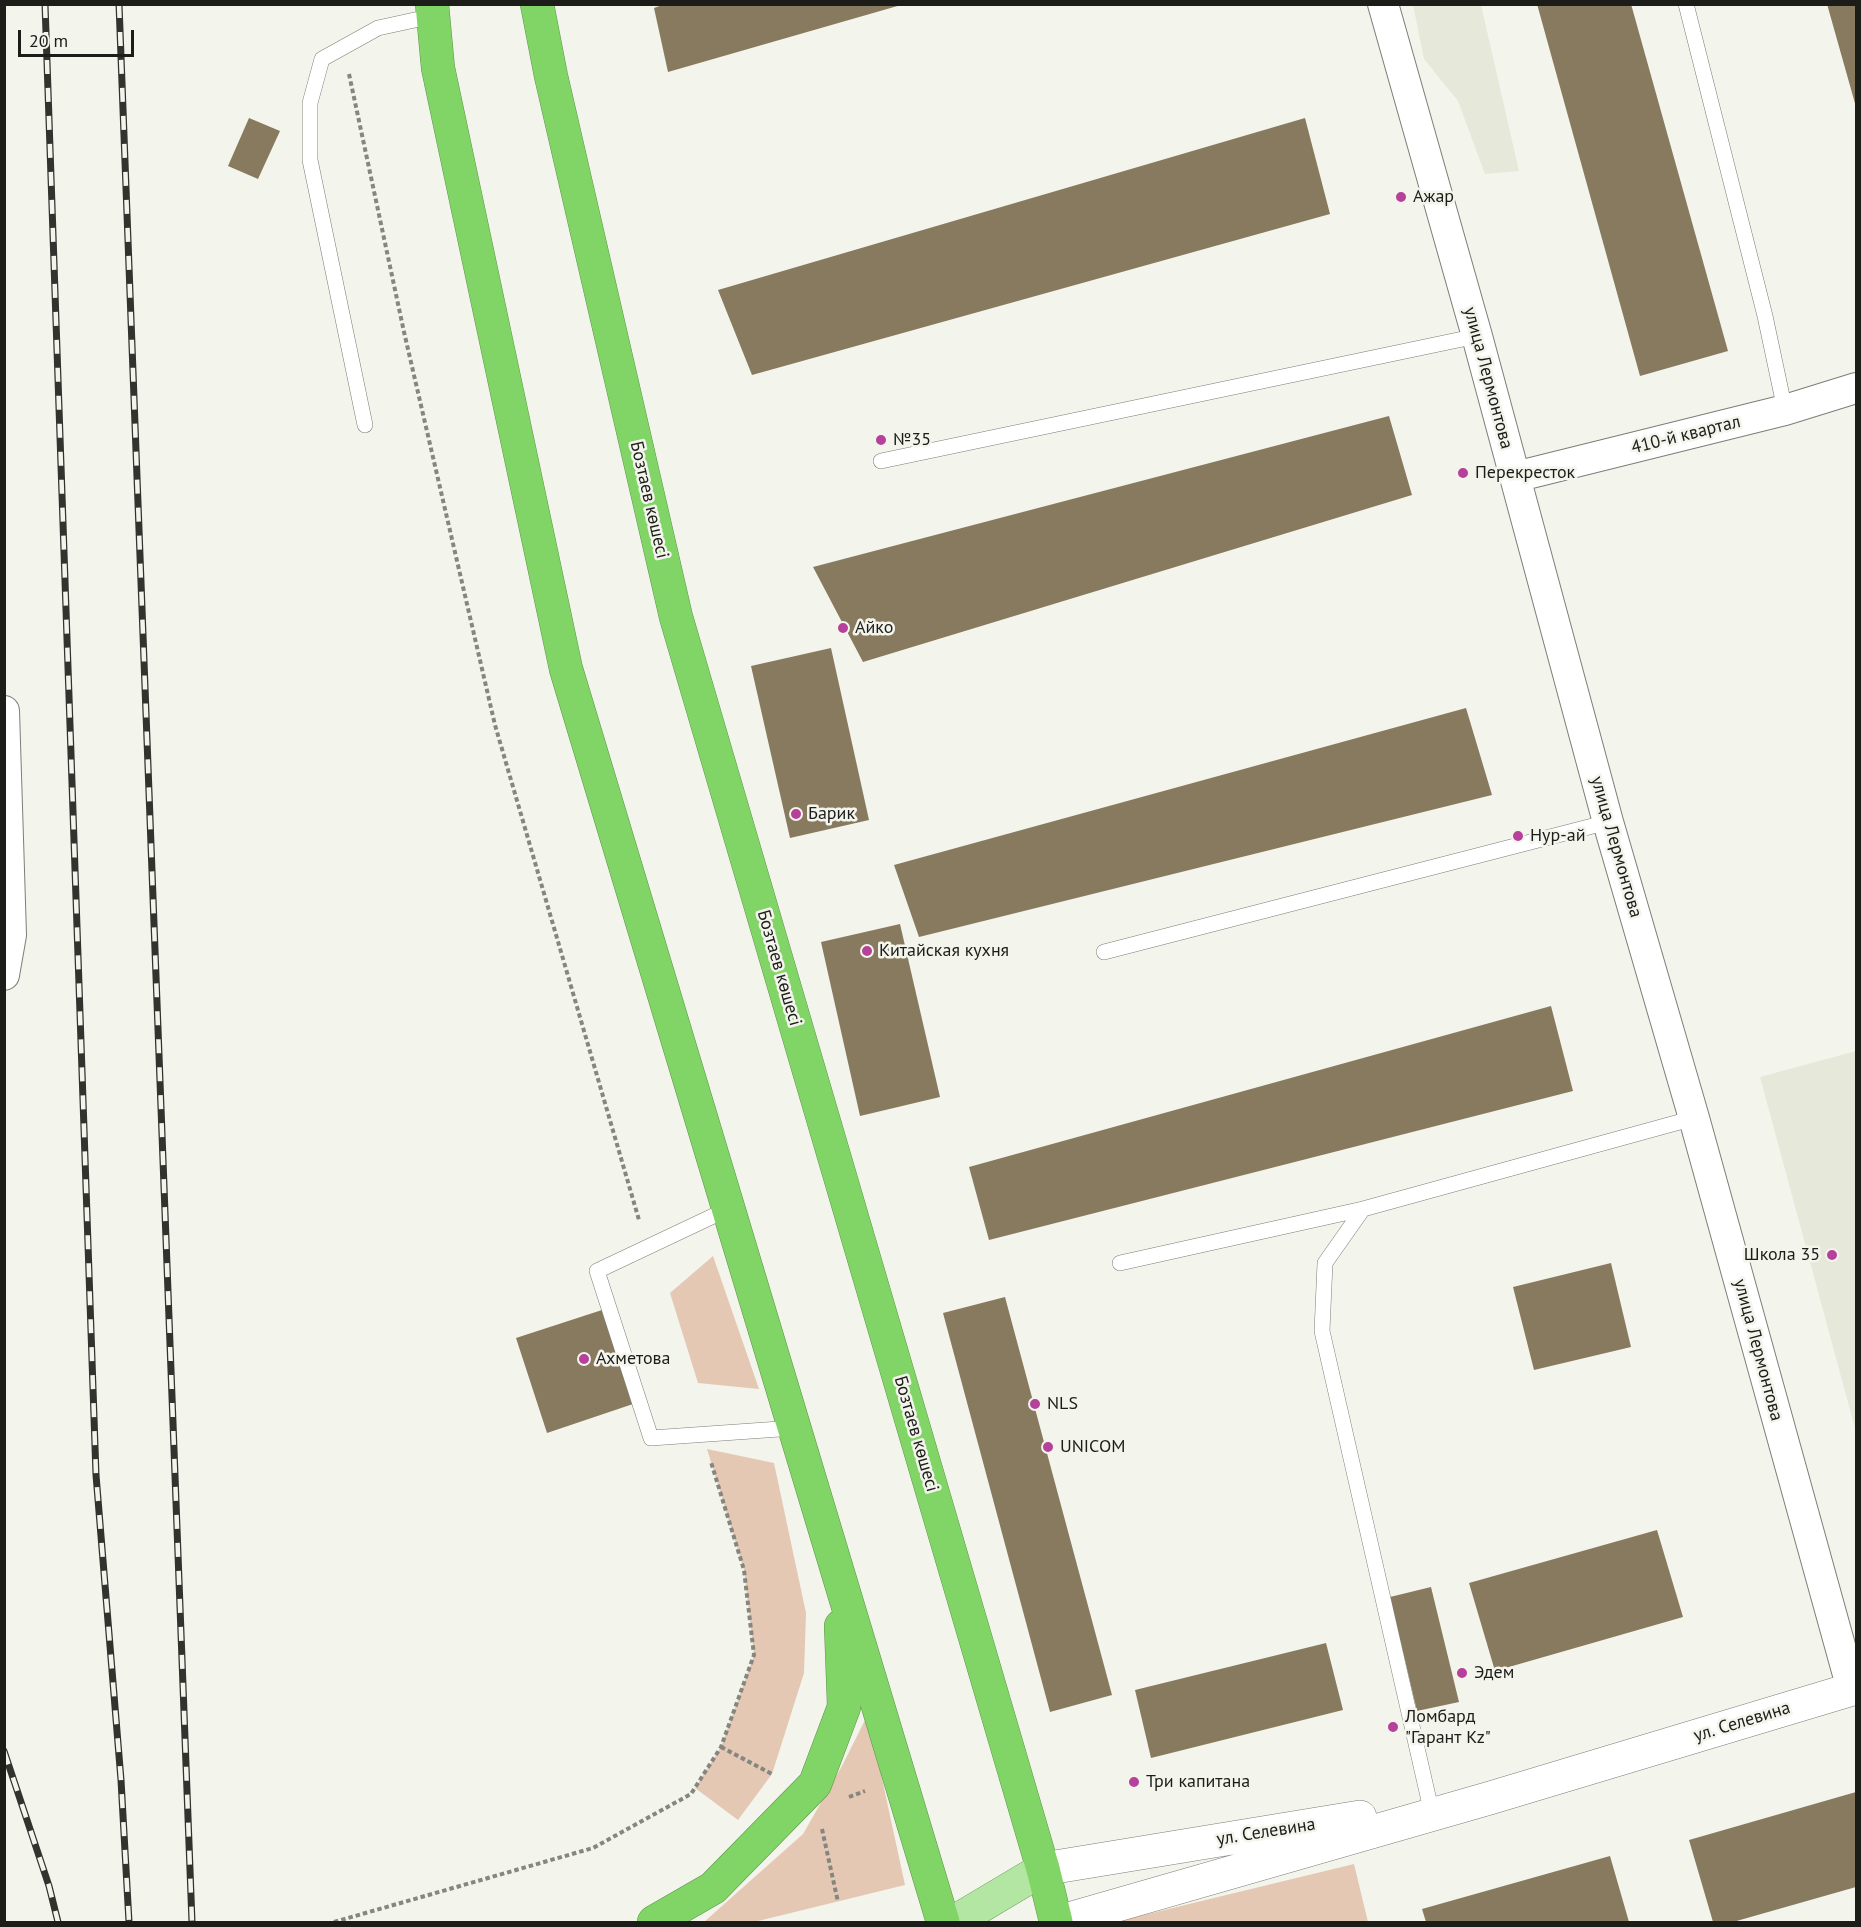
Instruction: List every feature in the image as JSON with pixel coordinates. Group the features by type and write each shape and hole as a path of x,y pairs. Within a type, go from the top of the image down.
{"highway":[{"name":"Бозтаев көшесі","path":"537,4 551,76 676,617 1044,1869 1057,1923"},
{"path":"432,10 438,68 566,669 943,1923"},
{"path":"654,1923 713,1888 814,1784 844,1707 839,1579"}],"main road":[{"name":"ул. Селевина","path":"1057,1923 1490,1798 1854,1689"},
{"name":"ул. Селевина","path":"1044,1869 1430,1805 1490,1798"},
{"path":"954,1923 1044,1869"}],"street":[{"name":"улица Лермонтова","path":"1383,4 1477,336 1608,822 1694,1118 1854,1689"},
{"name":"410-й квартал","path":"1515,477 1785,410 1857,388"},
{"path":"4,711 11,935 4,975"}],"lane":[{"path":"1686,4 1765,316 1785,410"},
{"path":"365,425 310,160 310,103 322,59 378,28 432,10"},
{"path":"881,462 1477,336"},
{"path":"1104,951 1608,822"},
{"path":"1120,1263 1363,1209 1694,1118"},
{"path":"728,1209 597,1271 651,1438 794,1428"},
{"path":"1363,1209 1325,1263 1322,1331 1430,1805"}],"path":[{"path":"344,48 404,332 495,725 647,1247"},
{"path":"334,1923 593,1848 691,1794 722,1747 754,1655 744,1570 703,1434"},
{"path":"722,1747 772,1774"},
{"path":"840,1800 873,1789"},
{"path":"820,1818 838,1902"}],"shaded area":[{"path":"1413,5 1481,5 1519,171 1485,174 1458,101 1424,59"},
{"name":"Школа 35","path":"1856,1051 1856,1432 1760,1077"},
{"path":"713,1256 759,1389 698,1383 670,1293"},
{"path":"707,1449 774,1463 806,1613 804,1673 772,1774 738,1820 695,1788 721,1747 754,1655 744,1570"},
{"path":"868,1714 905,1885 754,1922 704,1922 803,1834 842,1766"},
{"path":"1354,1864 1368,1922 1115,1922"}],"building":[{"path":"665,4 901,5 668,72 654,8"},
{"path":"1537,4 1631,4 1728,351 1640,376"},
{"path":"1827,4 1856,4 1856,107"},
{"path":"249,118 280,131 258,179 228,166"},
{"path":"1305,118 1330,214 752,375 718,290"},
{"path":"1389,416 1412,495 863,662 813,567"},
{"path":"831,648 869,820 790,838 751,666"},
{"path":"1466,708 1492,795 919,937 894,865"},
{"path":"900,924 940,1097 860,1116 821,942"},
{"path":"1551,1006 1573,1091 989,1240 969,1167"},
{"path":"1611,1263 1631,1347 1534,1370 1513,1287"},
{"path":"1005,1297 1112,1695 1050,1712 943,1313"},
{"path":"602,1310 633,1404 547,1433 516,1338"},
{"path":"1657,1530 1683,1617 1495,1671 1469,1583"},
{"path":"1431,1587 1459,1702 1417,1711 1390,1597"},
{"path":"1326,1643 1343,1710 1151,1758 1135,1690"},
{"path":"1856,1792 1856,1887 1733,1922 1713,1922 1689,1840"},
{"path":"1610,1856 1629,1922 1426,1922 1422,1909"}],"railway":[{"path":"45,4 96,1475 121,1780 129,1922"},
{"path":"119,4 192,1922"},
{"path":"4,1751 49,1886 58,1922"}],"place":[{"name":"Ажар","path":"1401,197"},
{"name":"№35","path":"881,440"},
{"name":"Перекресток","path":"1463,473"},
{"name":"Айко","path":"843,628"},
{"name":"Барик","path":"796,814"},
{"name":"Нур-ай","path":"1518,836"},
{"name":"Китайская кухня","path":"867,951"},
{"name":"Школа 35","path":"1832,1255"},
{"name":"Ахметова","path":"584,1359"},
{"name":"NLS","path":"1035,1404"},
{"name":"UNICOM","path":"1048,1447"},
{"name":"Эдем","path":"1462,1673"},
{"name":"Ломбард \"Гарант Kz\"","path":"1393,1727"},
{"name":"Три капитана","path":"1134,1782"}]}
